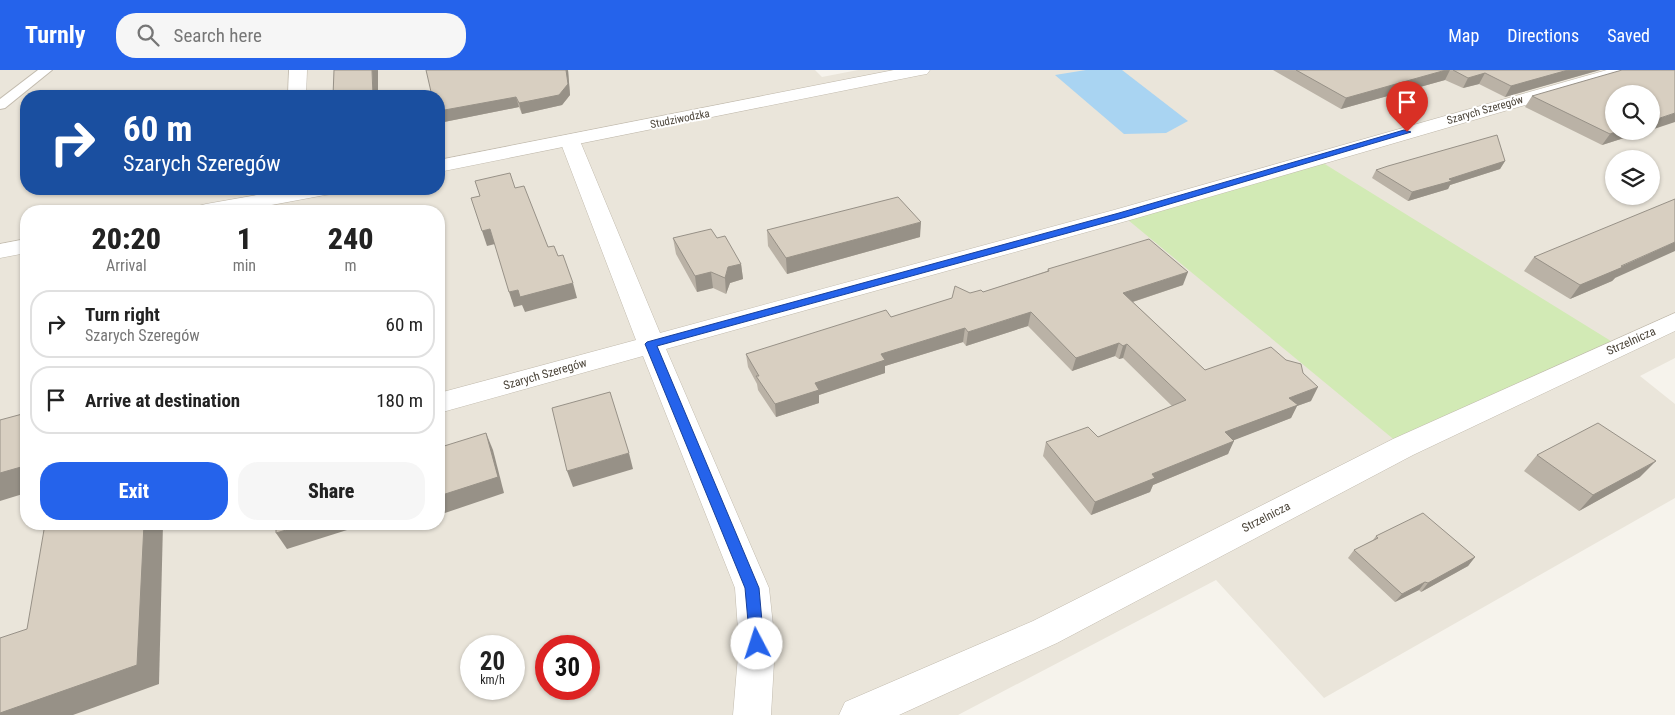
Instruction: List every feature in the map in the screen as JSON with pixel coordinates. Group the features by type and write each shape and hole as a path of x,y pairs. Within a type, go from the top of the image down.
{"street":[{"path":"297,90 298,70"},
{"name":"Studziwodzka","path":"445,165 920,70"},
{"name":"Szarych Szeregów","path":"445,402 1122,215 1626,70"},
{"path":"570,141 651,344 752,588 757,644 752,715"},
{"path":"234,205 280,195"},
{"path":"0,250 20,247"},
{"name":"Strzelnicza","path":"858,715 1045,632 1403,446 1675,321"}],"lane":[{"path":"0,105 46,70"}],"shaded area":[{"path":"0,70 815,70 822,77 858,70 1675,70 1675,358 1640,376 1675,404 1675,498 1324,698 1216,580 958,715 0,715"}],"green space":[{"path":"1315,158 1619,346 1403,447 1122,215"}],"water":[{"path":"1086,70 1122,70 1188,121 1166,133 1124,134 1055,75"}],"building":[{"path":"334,70 372,70 373,90 333,90"},
{"path":"426,70 566,70 568,84 559,95 519,103 516,97 445,110 445,90 431,90"},
{"path":"1296,70 1446,70 1346,98"},
{"path":"1453,70 1568,70 1511,86 1485,73 1468,78"},
{"path":"1622,70 1675,70 1675,113 1660,118 1660,85 1605,85 1605,132 1532,96"},
{"path":"1497,135 1505,161 1449,179 1452,181 1412,192 1376,170 1388,166"},
{"path":"510,173 515,188 524,186 548,247 554,246 558,256 563,255 573,283 520,297 518,290 509,292 490,229 482,231 471,198 480,196 475,181"},
{"path":"898,197 921,222 786,258 767,230"},
{"path":"1675,199 1675,242 1580,285 1534,257"},
{"path":"711,229 717,238 725,236 741,264 728,267 725,278 711,272 695,276 673,238"},
{"path":"1149,239 1188,272 1123,293 1205,370 1271,347 1286,360 1301,364 1303,373 1318,387 1289,398 1298,405 1225,432 1234,441 1152,474 1155,478 1095,502 1046,442 1088,427 1098,437 1186,400 1127,344 1123,346 1119,343 1076,358 1031,312 968,332 965,328 881,354 885,360 815,383 819,390 775,404 756,376 759,376 746,354 886,310 891,317 952,298 955,286 970,293 981,290 983,292 1049,271 1048,269"},
{"path":"610,392 629,453 567,471 552,408"},
{"path":"20,415 20,467 0,473 0,420"},
{"path":"1598,423 1656,461 1593,495 1537,455"},
{"path":"486,433 498,477 445,494 445,446"},
{"path":"1423,513 1475,557 1428,583 1425,582 1402,594 1354,550 1378,538 1376,536"},
{"path":"44,530 144,530 137,665 0,713 0,638 27,629"}],"route":[{"path":"757,644 752,588 651,344 1122,215 1407,132"}]}
